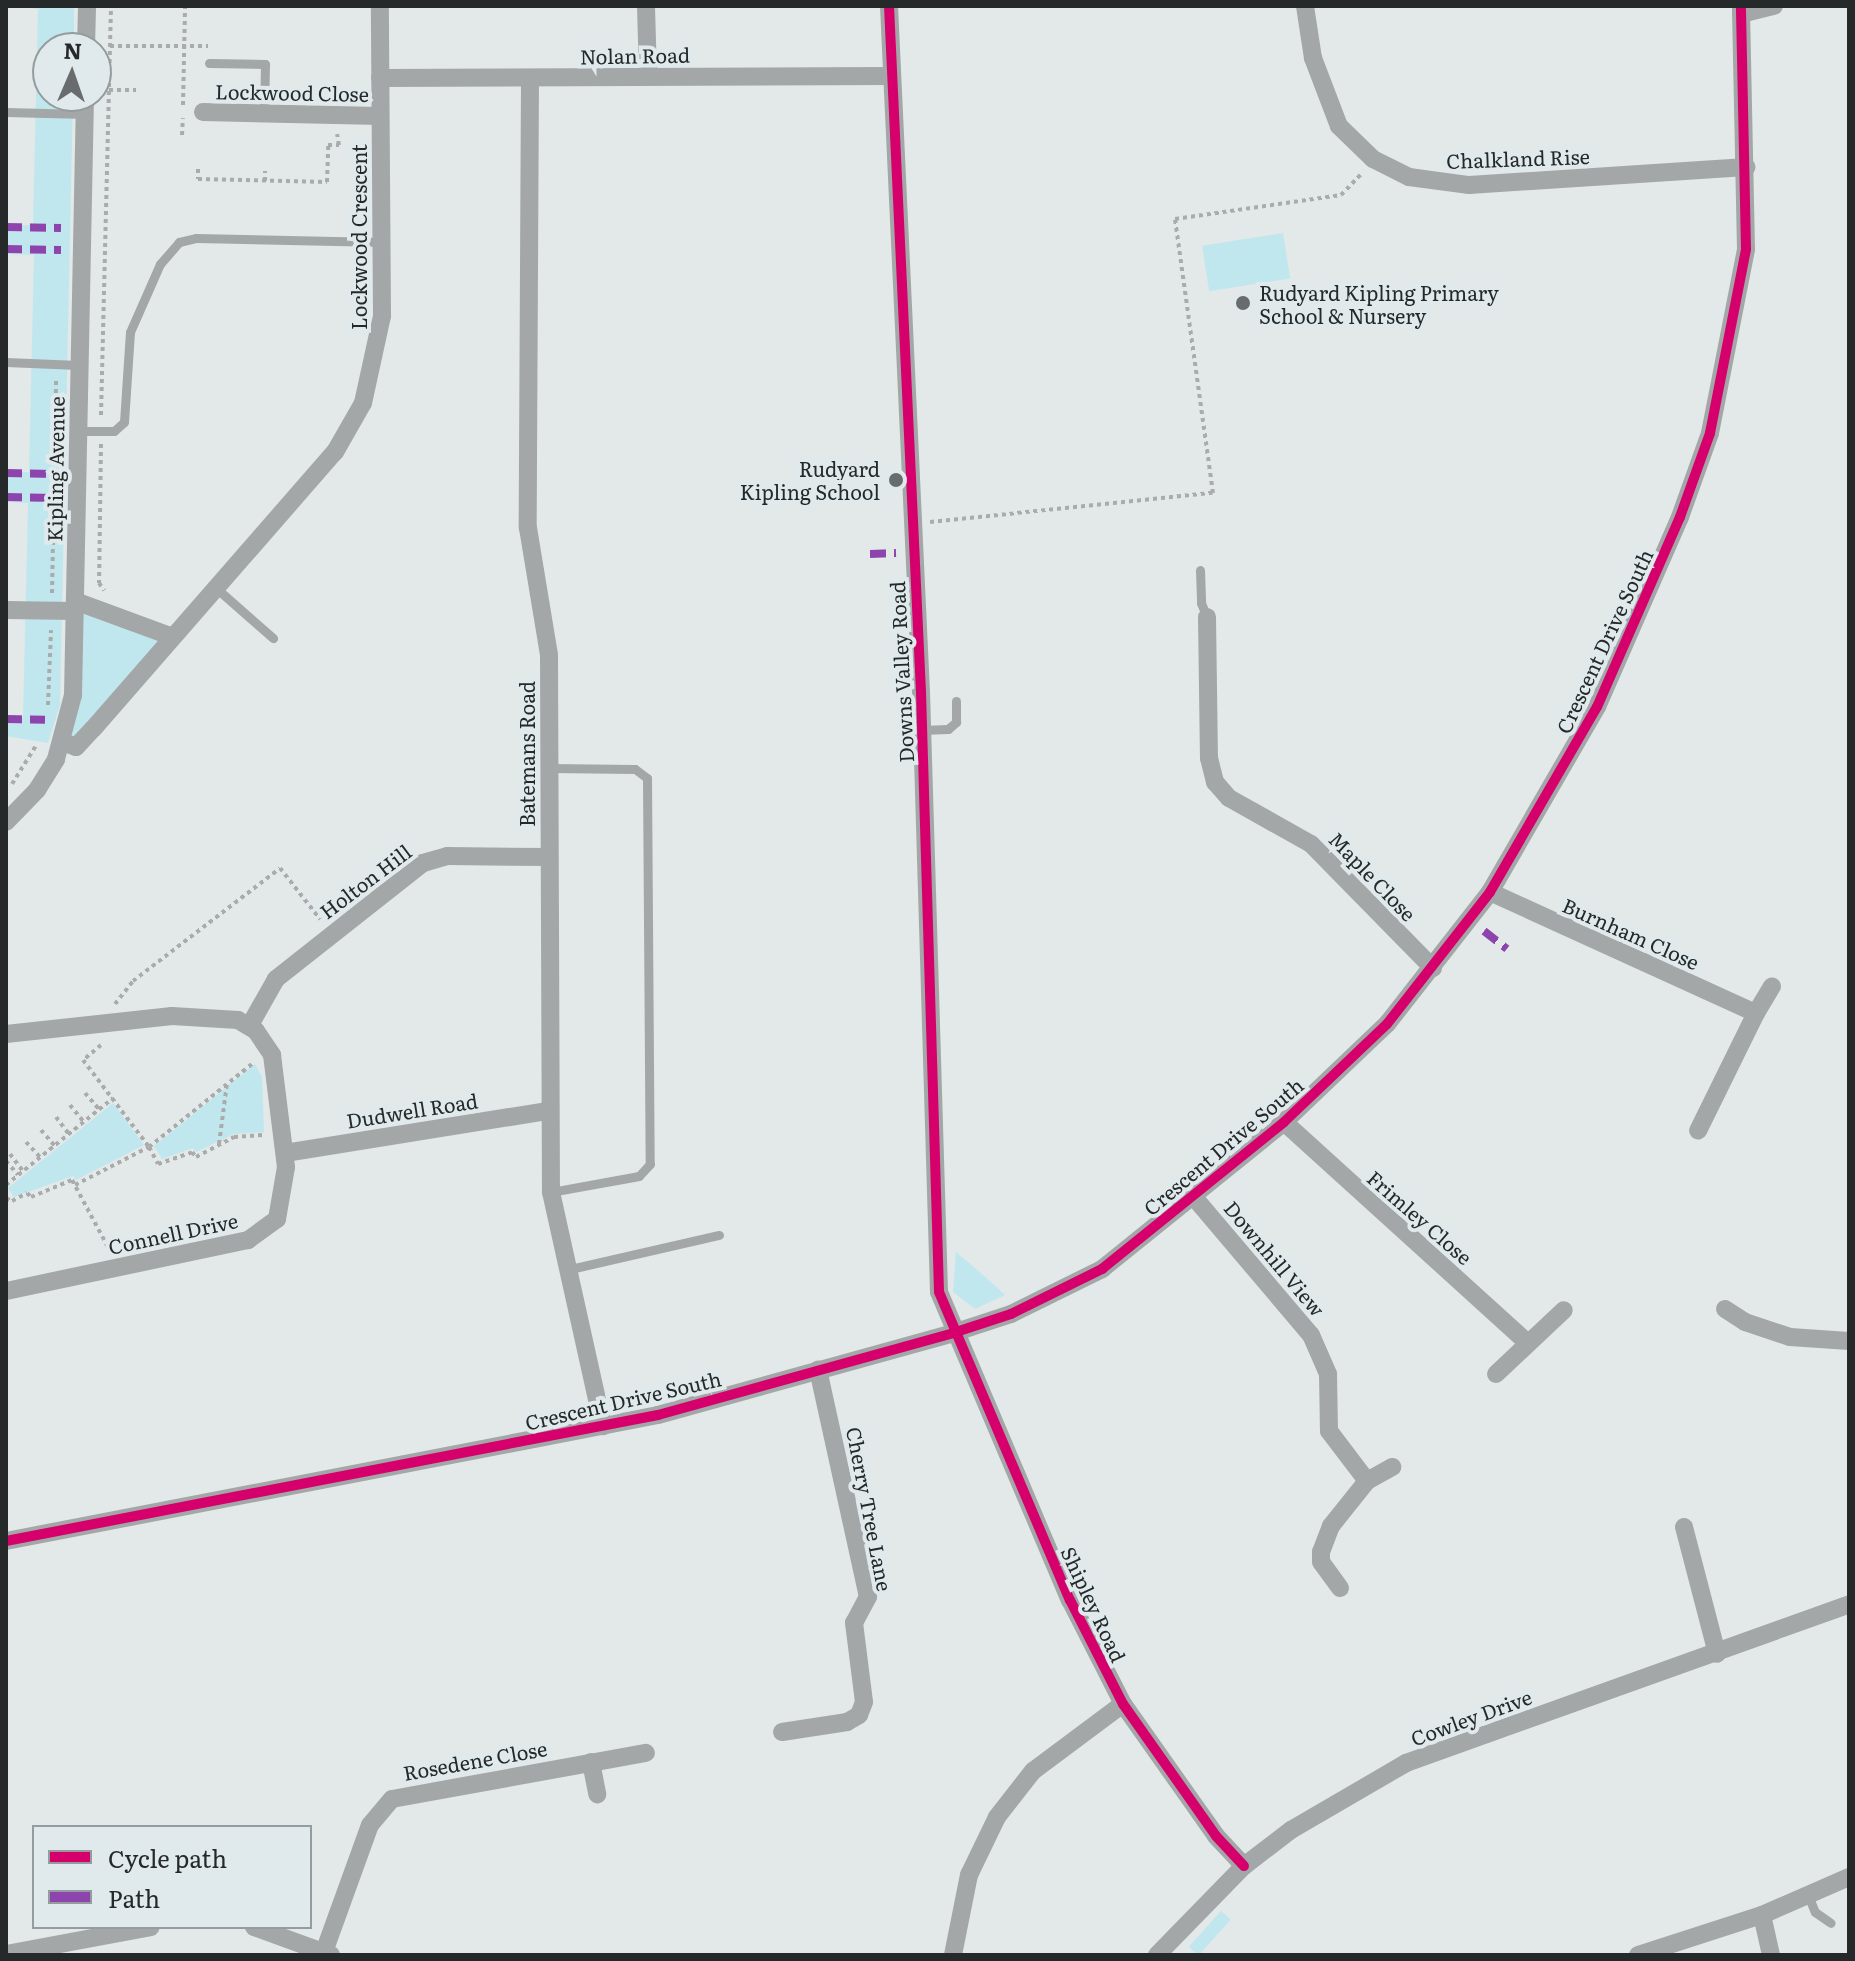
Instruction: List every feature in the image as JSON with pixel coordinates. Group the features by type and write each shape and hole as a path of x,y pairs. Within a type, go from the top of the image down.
{"street":[{"path":"86,32 87,6"},
{"name":"Lockwood Crescent","path":"63,742 76,747 335,452 354,421 378,351 383,242 380,6"},
{"path":"646,6 648,76"},
{"name":"Downs Valley Road","path":"889,6 922,730 938,1277 953,1333"},
{"name":"Chalkland Rise","path":"1305,6 1313,58 1329,108 1345,133 1373,159 1409,177 1449,185 1746,167"},
{"path":"1741,10 1774,6"},
{"name":"Crescent Drive South","path":"6,1541 603,1426 953,1333 1011,1314 1102,1269 1284,1122 1387,1024 1490,892 1597,707 1699,463 1729,352 1743,275 1746,167 1741,10"},
{"name":"Nolan Road","path":"380,78 891,76"},
{"name":"Batemans Road","path":"530,78 528,528 549,655 547,1111 551,1192 603,1426"},
{"name":"Kipling Avenue","path":"6,822 43,782 63,742 73,695 85,112"},
{"name":"Lockwood Close","path":"201,118 264,114 380,116"},
{"path":"6,610 52,610 75,606 173,637"},
{"name":"Maple Close","path":"1207,617 1209,758 1215,782 1238,804 1311,844 1433,968"},
{"name":"Holton Hill","path":"250,1025 276,979 423,863 447,856 548,857"},
{"name":"Burnham Close","path":"1490,892 1756,1013"},
{"path":"1698,1131 1772,986"},
{"path":"6,1034 193,1015 227,1017 250,1025"},
{"name":"Connell Drive","path":"6,1291 262,1233 282,1207 276,1150 277,1073 268,1045 250,1025"},
{"name":"Dudwell Road","path":"276,1150 547,1111"},
{"name":"Frimley Close","path":"1284,1122 1528,1343"},
{"name":"Downhill View","path":"1193,1196 1311,1335 1328,1374 1329,1431 1367,1481"},
{"path":"1725,1309 1745,1322 1790,1337 1849,1341"},
{"path":"1496,1374 1564,1310"},
{"name":"Shipley Road","path":"953,1333 1070,1600 1123,1704 1216,1836 1244,1866"},
{"name":"Cherry Tree Lane","path":"782,1732 847,1722 859,1715 864,1702 854,1623 868,1597 818,1369"},
{"path":"1340,1588 1321,1562 1321,1552 1331,1526 1367,1481 1392,1467"},
{"path":"1684,1527 1717,1654"},
{"name":"Cowley Drive","path":"1157,1955 1244,1866 1302,1822 1406,1763 1717,1654 1849,1604"},
{"path":"953,1955 969,1875 997,1817 1033,1771 1123,1704"},
{"name":"Rosedene Close","path":"328,1954 370,1825 392,1799 646,1753"},
{"path":"591,1762 597,1794"},
{"path":"1638,1955 1762,1915 1849,1877"},
{"path":"1762,1915 1771,1955"},
{"path":"6,1954 140,1929"},
{"path":"259,1929 328,1954"}],"lane":[{"path":"209,63 265,64 264,114"},
{"path":"6,112 32,110"},
{"path":"77,431 114,431 124,422 130,332 172,247 196,238 383,242"},
{"path":"6,362 78,365"},
{"path":"1200,570 1207,617"},
{"path":"216,588 273,638"},
{"path":"922,730 948,729 956,722 956,701"},
{"path":"547,768 642,771 647,778 649,1169 639,1176 551,1192"},
{"path":"566,1270 719,1235"},
{"path":"1808,1895 1815,1912 1831,1923"}],"path":[{"path":"110,32 111,6"},
{"path":"182,135 185,6"},
{"path":"112,46 210,46 209,63"},
{"path":"112,90 136,90"},
{"path":"108,112 99,583 109,596"},
{"path":"183,124 201,118"},
{"path":"198,169 198,179 327,182 328,145 339,145 335,127 341,128"},
{"path":"928,522 1213,493 1175,219 1341,195 1373,159"},
{"path":"265,171 265,181"},
{"path":"45,720 52,610 59,364"},
{"path":"6,792 42,731"},
{"path":"109,1012 133,981 280,868 321,920"},
{"path":"104,1042 83,1060 149,1147 158,1164 192,1152 196,1157 234,1137 267,1134"},
{"path":"250,1048 262,1066"},
{"path":"75,1185 149,1147 258,1059"},
{"path":"219,1144 227,1083"},
{"path":"85,1093 100,1109"},
{"path":"6,1185 113,1098"},
{"path":"70,1105 84,1122"},
{"path":"56,1117 69,1134"},
{"path":"267,1120 267,1134 276,1150"},
{"path":"41,1130 55,1146"},
{"path":"26,1142 40,1157"},
{"path":"10,1154 23,1171"},
{"path":"6,1161 18,1175"},
{"path":"6,1198 12,1201 27,1193 31,1197 72,1180 111,1257 123,1255"}],"shaded area":[{"path":"6,6 74,6 74,32 37,32 38,9"},
{"path":"36,112 73,112 60,705 48,743 6,736 6,718 23,718 28,503 6,502 6,472 29,472 34,255 6,254 6,225 33,225"},
{"path":"1283,233 1290,278 1209,291 1202,246"},
{"path":"75,601 173,637 76,747 66,732"},
{"path":"255,1064 262,1077 264,1132 234,1134 196,1152 193,1148 162,1159 154,1146"},
{"path":"113,1103 144,1145 76,1180 73,1176 14,1197 8,1188"},
{"path":"956,1252 1005,1295 975,1309 953,1292"},
{"path":"1221,1911 1231,1920 1199,1955 1189,1947"}],"marked path":[{"path":"6,227 61,228"},
{"path":"6,249 61,250"},
{"path":"6,473 54,474"},
{"path":"6,497 54,498"},
{"path":"870,554 896,553"},
{"path":"6,719 45,720"},
{"path":"1484,931 1507,949"}],"cycle path":[{"path":"889,6 921,692 939,1292 1070,1600 1123,1704 1216,1836 1244,1866"},
{"path":"6,1541 658,1415 1011,1314 1102,1269 1284,1122 1387,1024 1490,892 1597,707 1680,517 1710,433 1746,249 1741,6"}],"place":[{"name":"Rudyard Kipling Primary School & Nursery","path":"1243,303"},
{"name":"Rudyard Kipling School","path":"896,480"}]}
